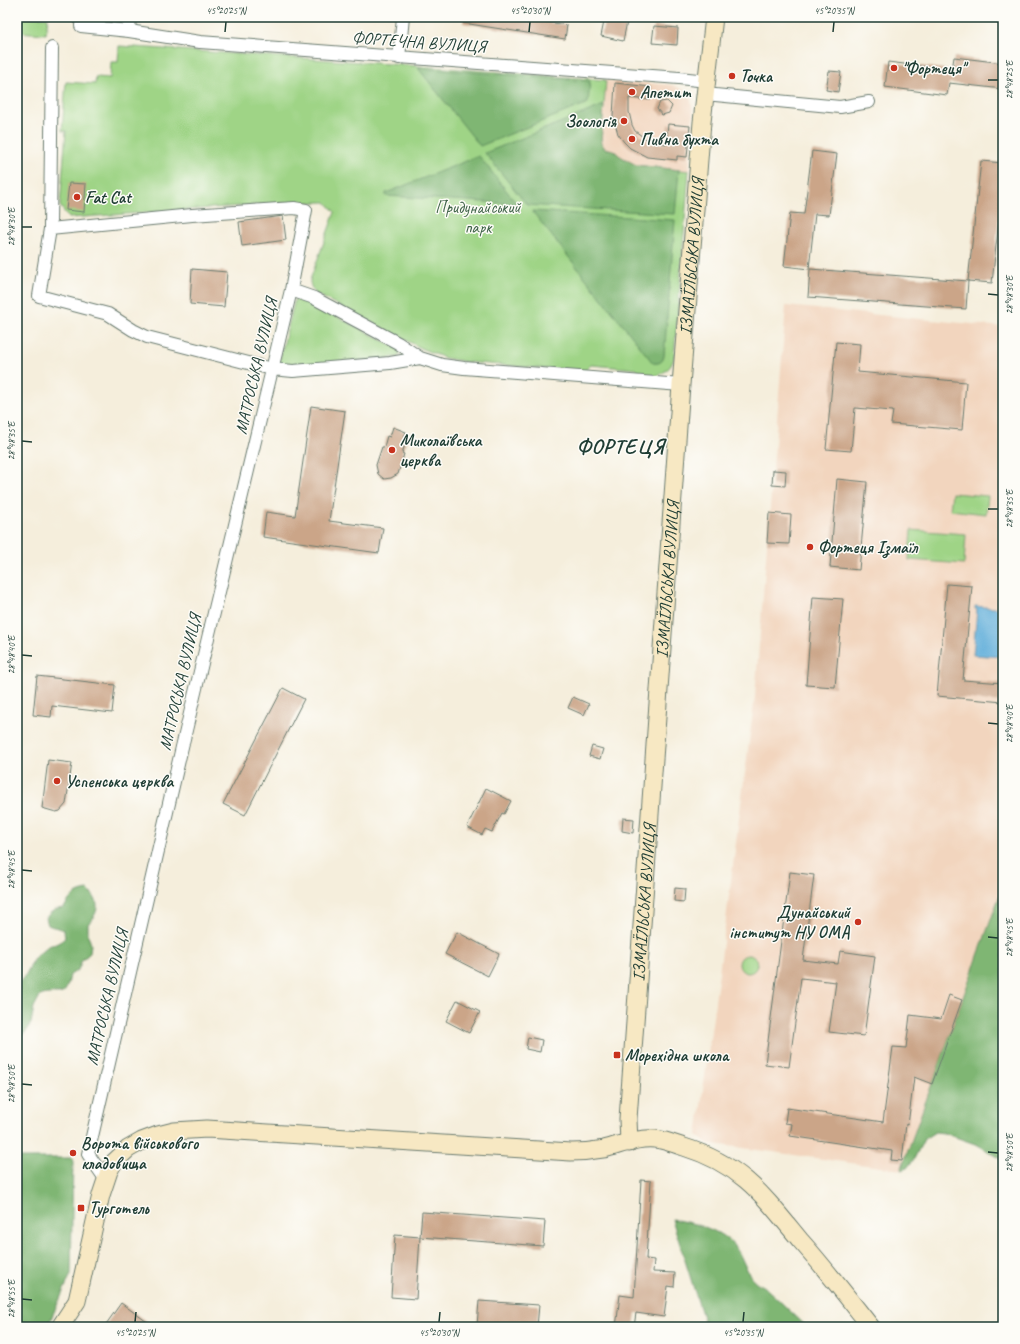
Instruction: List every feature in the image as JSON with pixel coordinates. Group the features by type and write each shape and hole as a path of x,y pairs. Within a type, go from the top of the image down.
{"street":[{"path":"129,31 130,17"},
{"path":"399,58 403,17"},
{"name":"ІЗМАЇЛЬСЬКА ВУЛИЦЯ","path":"629,1142 628,1113 681,385 702,122 714,17"},
{"name":"ФОРТЕЧНА ВУЛИЦЯ","path":"82,22 200,42 679,78 706,88 840,107 870,102"},
{"path":"52,48 50,229 39,296 101,311 147,337 272,369 293,371 390,363 420,358"},
{"name":"МАТРОСЬКА ВУЛИЦЯ","path":"50,229 192,215 294,208 306,210 291,290 184,740 88,1154 106,1180"},
{"path":"291,290 314,298 398,343 420,358 442,365 681,385"},
{"path":"60,1327 77,1300 101,1195 114,1162 128,1149 142,1141 158,1135 190,1129 571,1152 592,1151 645,1139 661,1140 703,1154 725,1164 757,1188 871,1327"}],"shaded area":[{"path":"606,80 672,85 684,90 691,100 693,113 689,171 636,165 620,156 613,150 604,148 601,141"},
{"path":"786,306 1003,327 1003,886 901,1170 707,1143 697,1135 755,696"}],"green space":[{"path":"17,17 48,17 46,34 17,32"},
{"name":"Придунайський парк","path":"119,46 606,80 601,141 604,148 613,150 620,156 636,165 689,171 674,358 670,367 662,373 652,376 642,375 636,369 591,365 584,372 466,362 445,358 425,350 316,294 313,291 310,280 335,212 326,202 284,203 69,218 60,206 66,131 62,131 66,82 95,84 96,77 110,78 111,62 118,62"},
{"path":"418,68 590,81 588,103 480,146"},
{"path":"604,105 601,141 604,148 613,150 620,156 636,165 679,170 675,214 527,205 485,153"},
{"path":"479,156 517,204 386,196 386,193"},
{"path":"532,211 675,220 664,356 662,361 659,363 653,363"},
{"path":"302,298 397,348 399,356 288,368 279,362 295,299"},
{"path":"952,493 988,496 986,514 950,510"},
{"path":"911,530 966,534 964,564 909,560"},
{"path":"1003,886 1003,1160 978,1145 944,1133 935,1132 924,1139 914,1159 907,1168 901,1170"},
{"path":"88,890 97,903 96,911 92,920 88,924 88,935 91,944 90,953 82,960 78,970 70,975 66,990 63,993 46,994 40,996 34,1007 31,1023 26,1032 17,1039 17,985 27,973 34,958 48,946 59,943 65,938 64,930 48,925 46,918 54,911 64,908 74,895"},
{"path":"744,955 752,955 757,960 755,971 752,973 744,973 739,968 739,960"},
{"path":"17,1158 73,1158 71,1274 46,1327 17,1327"},
{"path":"672,1219 709,1229 726,1238 739,1253 753,1279 807,1327 706,1327"}],"water":[{"path":"975,606 1003,609 1003,657 973,655 977,609 975,609"}],"building":[{"path":"464,17 513,17 567,25 565,39 463,23"},
{"path":"605,17 628,17 623,41 601,36"},
{"path":"654,26 678,28 677,45 652,43"},
{"path":"954,57 1003,63 1003,89 949,83 947,95 885,87 888,62 952,70"},
{"path":"829,71 841,72 838,92 826,90"},
{"path":"615,83 651,87 650,100 629,98 629,112 632,125 635,131 646,139 652,142 666,144 668,124 690,126 687,157 677,156 677,160 647,157 630,148 624,142 618,134 613,116"},
{"path":"667,101 672,106 669,113 662,115 657,109 660,102"},
{"path":"812,151 837,154 829,215 815,214 809,269 784,266 790,213 804,214"},
{"path":"981,161 1003,163 1003,182 992,283 968,281"},
{"name":"Fat Cat","path":"69,183 86,184 84,212 66,210"},
{"path":"283,216 286,240 242,246 239,222"},
{"path":"192,269 227,272 224,307 190,304"},
{"path":"810,269 968,281 966,309 808,297"},
{"path":"836,342 860,344 858,372 966,382 962,430 891,424 893,411 855,408 851,451 826,449"},
{"path":"311,406 345,411 329,521 383,528 379,553 263,537 266,512 295,516"},
{"name":"Миколаївська церква","path":"393,427 406,432 403,441 406,442 402,453 404,454 398,474 391,478 384,479 378,474 376,465 382,447 384,447 387,436 390,437"},
{"path":"773,470 786,471 785,486 772,485"},
{"path":"837,479 867,482 859,570 830,567"},
{"path":"769,513 791,515 789,544 767,543"},
{"path":"947,584 972,586 963,680 1003,683 1003,702 937,696"},
{"path":"813,597 843,599 835,687 806,685"},
{"path":"37,676 115,685 112,713 52,706 51,717 33,715"},
{"path":"283,688 304,699 245,815 223,804"},
{"path":"573,697 589,704 584,715 568,708"},
{"path":"592,746 603,749 600,759 589,756"},
{"name":"Успенська церква","path":"48,760 72,763 66,804 60,811 56,812 42,808"},
{"path":"486,788 511,801 504,814 502,813 492,832 485,829 482,835 467,827"},
{"path":"623,818 634,819 633,833 622,831"},
{"path":"790,872 814,875 803,960 838,964 840,951 875,956 864,1036 829,1032 836,982 801,978 789,1067 765,1064"},
{"path":"675,888 685,889 684,902 674,901"},
{"path":"457,932 499,954 488,976 445,954"},
{"path":"949,995 962,1000 932,1084 914,1077 908,1125 906,1124 902,1161 891,1160 892,1151 790,1136 792,1124 785,1123 787,1108 883,1122 893,1047 906,1048 910,1015 941,1019"},
{"path":"457,1000 480,1012 469,1033 446,1021"},
{"path":"528,1037 542,1040 540,1052 526,1049"},
{"path":"641,1180 651,1181 646,1259 654,1260 653,1272 675,1273 674,1287 668,1286 664,1317 636,1313 634,1327 616,1327 620,1295 634,1297"},
{"path":"422,1212 545,1221 543,1246 420,1237"},
{"path":"395,1235 420,1237 416,1299 391,1297"},
{"path":"479,1301 539,1305 537,1327 477,1326"},
{"path":"121,1303 154,1327 104,1327"}],"place":[{"name":"\"Фортеця\"","path":"894,68"},
{"name":"Точка","path":"732,76"},
{"name":"Апетит","path":"632,92"},
{"name":"Зоологія","path":"624,121"},
{"name":"Пивна бухта","path":"632,139"},
{"name":"Fat Cat","path":"77,197"},
{"name":"Миколаївська церква","path":"392,450"},
{"name":"Фортеця Ізмаїл","path":"810,547"},
{"name":"Успенська церква","path":"57,781"},
{"name":"Дунайський інститут НУ ОМА","path":"858,922"},
{"name":"Морехідна школа","path":"617,1055"},
{"name":"Ворота військового кладовища","path":"73,1153"},
{"name":"Турготель","path":"81,1208"}],"district":[{"name":"ФОРТЕЦЯ","path":"621,446"}]}
